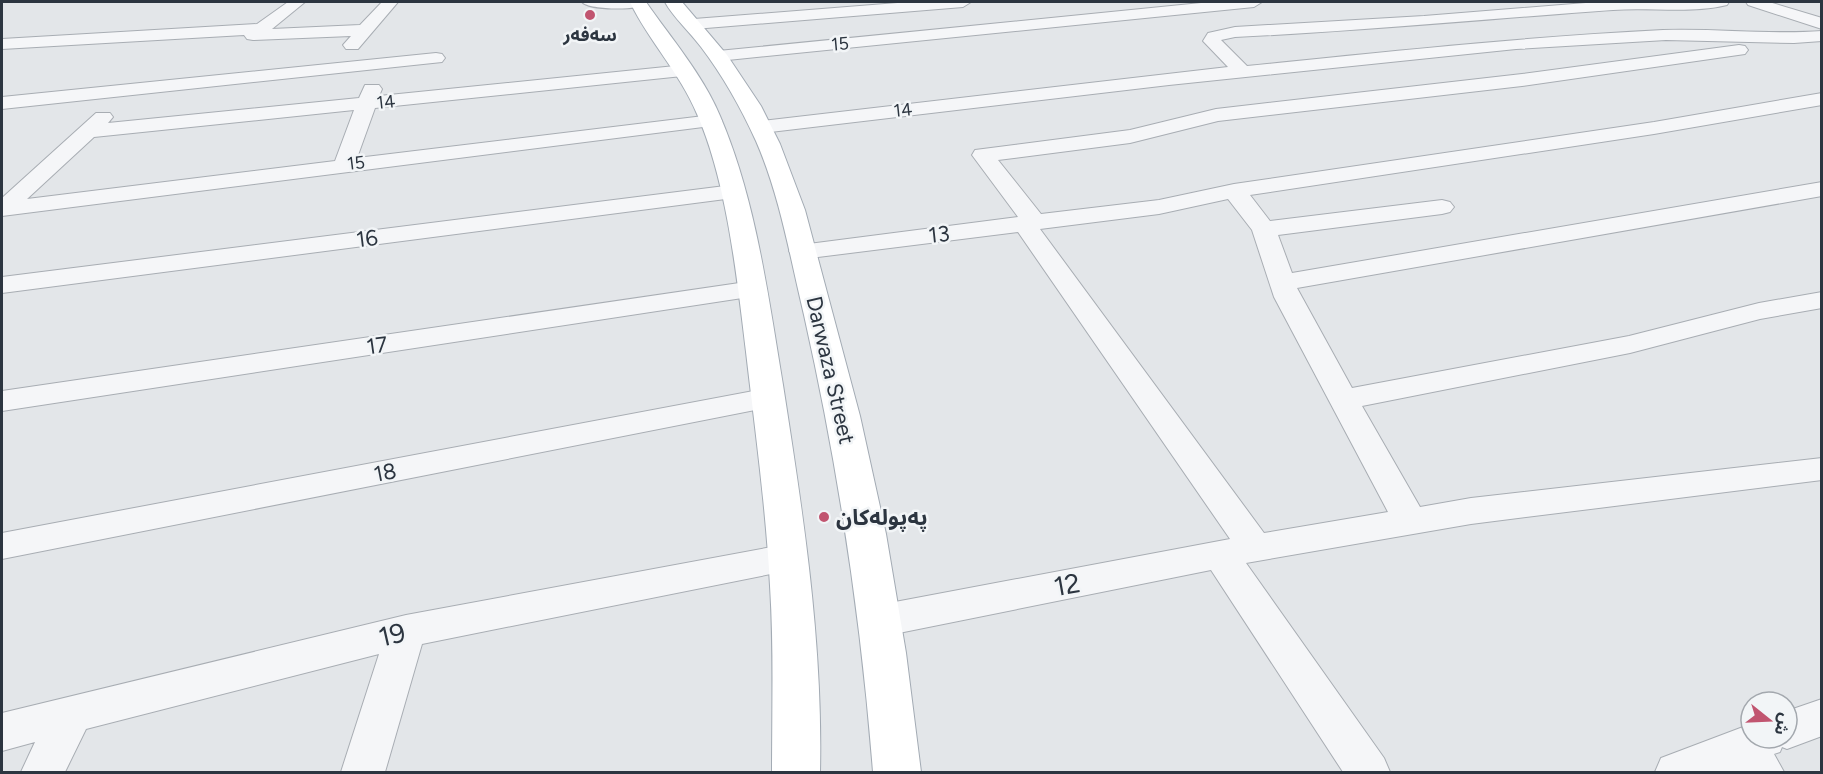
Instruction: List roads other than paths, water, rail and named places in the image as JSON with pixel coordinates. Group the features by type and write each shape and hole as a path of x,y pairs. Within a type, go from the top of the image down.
{"main road":[{"name":"Darwaza Street","path":"638,2 684,71 712,121 724,154 757,203 802,251 845,429 879,621 893,720 897,772"},
{"name":"Darwaza Street","path":"680,7 732,54 761,127 753,290 769,398 788,558 795,682 796,772"}],"street":[{"path":"297,2 253,35 364,30"},
{"path":"333,68 390,2"},
{"path":"572,2 577,2"},
{"path":"591,2 638,2"},
{"path":"680,7 890,8 963,2"},
{"name":"15","path":"732,54 932,35 1195,5 1254,2"},
{"path":"1462,2 1492,17"},
{"path":"1243,72 1212,41 1214,37 1234,32 1492,17 1612,3 1691,5 1721,2"},
{"path":"1754,2 1821,24"},
{"path":"2,44 261,29"},
{"path":"1311,29 1356,60"},
{"name":"14","path":"761,127 1013,97 1516,44 1666,35 1794,38"},
{"path":"1368,772 1238,552 1030,224 983,155 1118,139 1189,125 1216,115 1657,62 1757,47 1794,38 1821,36"},
{"path":"2,103 436,58"},
{"path":"344,165 382,63"},
{"name":"14","path":"88,131 684,71"},
{"path":"2,209 132,91"},
{"name":"13","path":"802,251 1159,207 1234,191 1654,128 1821,99"},
{"name":"15","path":"2,209 712,121"},
{"path":"1282,283 1821,189"},
{"path":"1234,191 1264,229 1287,297 1411,522"},
{"name":"16","path":"2,285 757,203"},
{"path":"1264,229 1442,207"},
{"name":"17","path":"2,401 753,290"},
{"path":"1343,400 1630,344 1759,311 1821,300"},
{"name":"18","path":"2,546 769,398"},
{"name":"12","path":"879,621 1238,552 1471,511 1821,469"},
{"name":"19","path":"2,732 406,631 788,558"},
{"path":"363,772 406,631"},
{"path":"43,772 72,715"},
{"path":"1799,725 1821,717"},
{"path":"1677,772 1755,753"}],"place":[{"name":"سەفەر","path":"590,15"},
{"name":"پەپولەکان","path":"824,517"}]}
